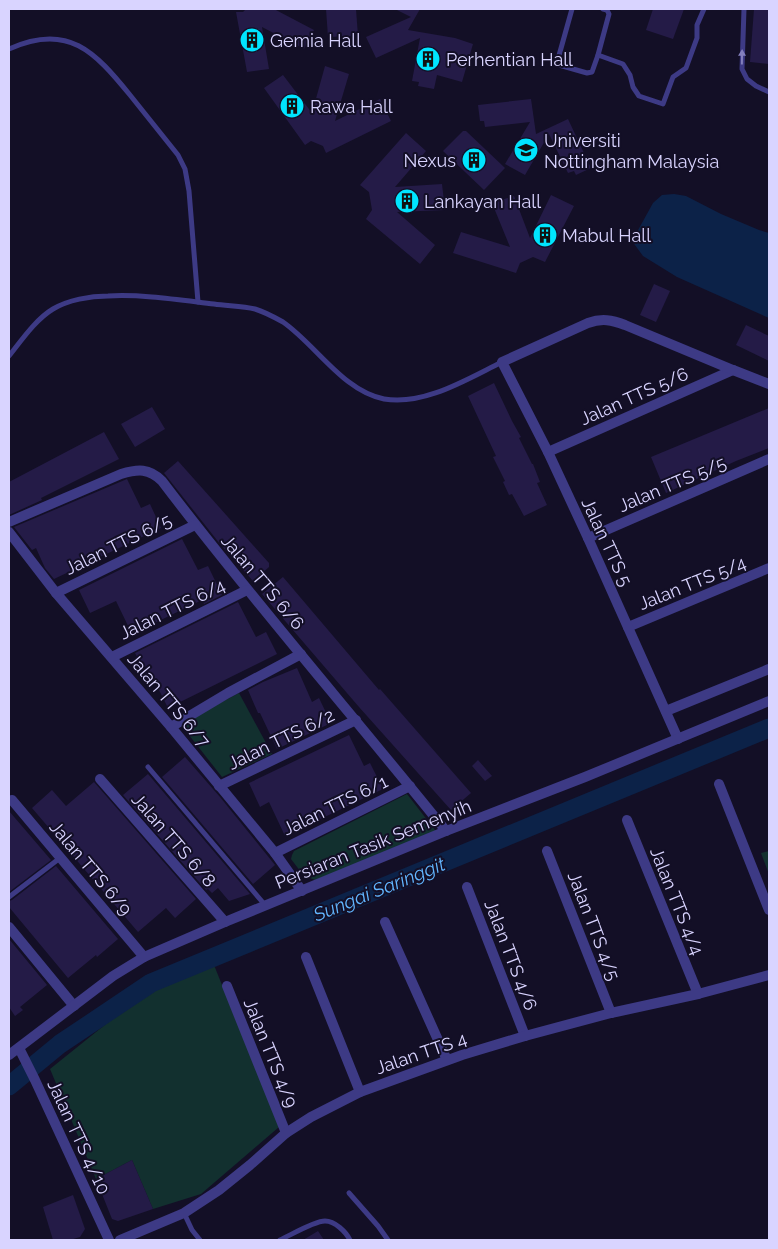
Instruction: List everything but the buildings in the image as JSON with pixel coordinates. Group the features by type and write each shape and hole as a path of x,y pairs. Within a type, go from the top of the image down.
{"street":[{"path":"502,362 588,323 602,320 616,321 769,384"},
{"name":"Jalan TTS 5","path":"502,362 548,452 678,738"},
{"name":"Jalan TTS 5/6","path":"548,452 733,370"},
{"name":"Jalan TTS 5/5","path":"588,538 769,459"},
{"name":"Jalan TTS 6/6","path":"9,522 130,472 146,471 153,473 446,831"},
{"name":"Jalan TTS 6/5","path":"56,593 195,525"},
{"name":"Jalan TTS 6/7","path":"9,532 56,593 171,727 275,853 302,890"},
{"name":"Jalan TTS 5/4","path":"628,627 769,568"},
{"name":"Jalan TTS 6/4","path":"112,657 247,590"},
{"path":"171,727 228,693 301,654"},
{"path":"666,711 769,669"},
{"name":"Persiaran Tasik Semenyih","path":"13,1050 113,976 144,957 446,831 585,777 769,701"},
{"name":"Jalan TTS 6/2","path":"219,786 356,720"},
{"name":"Jalan TTS 6/8","path":"100,779 225,922"},
{"path":"719,784 769,910"},
{"name":"Jalan TTS 6/1","path":"275,853 410,786"},
{"name":"Jalan TTS 6/9","path":"12,800 144,957"},
{"name":"Jalan TTS 4/4","path":"627,820 698,994"},
{"name":"Jalan TTS 4/5","path":"547,851 611,1013"},
{"name":"Jalan TTS 4/6","path":"467,886 525,1036"},
{"path":"385,922 447,1060"},
{"path":"9,927 74,1006"},
{"path":"306,957 360,1092"},
{"name":"Jalan TTS 4","path":"120,1240 184,1213 219,1190 286,1133 310,1117 360,1092 447,1060 525,1036 769,975"},
{"name":"Jalan TTS 4/9","path":"227,986 286,1133"},
{"name":"Jalan TTS 4/10","path":"13,1050 28,1064 109,1240"}],"lane":[{"path":"572,9 558,59 559,65 587,73 592,72 609,14 607,10 603,9"},
{"path":"598,55 623,64 630,75 638,96 663,104 673,77 686,68 697,38 697,25 704,9"},
{"path":"744,9 742,69 748,79 756,86 769,92"},
{"path":"9,49 21,43 49,39 76,44 89,51 116,78 178,155 185,169 189,190 198,302"},
{"path":"9,356 38,322 52,309 68,302 88,298 130,296 254,309 268,314 294,331 350,383 363,392 386,399 419,398 446,389 502,362"},
{"path":"148,767 266,906"},
{"path":"9,897 61,857"},
{"path":"349,1193 388,1240"},
{"path":"184,1213 192,1230 200,1240"},
{"path":"280,1240 317,1222 327,1221 333,1223 344,1232 350,1240"}],"green space":[{"path":"239,693 272,754 222,777 185,730 184,726 187,720"},
{"path":"407,794 438,834 315,880 304,876 291,859 294,851"},
{"path":"769,851 769,874 761,853"},
{"path":"214,965 279,1127 201,1194 153,1209 132,1160 96,1179 50,1069 142,995"}],"water":[{"path":"662,195 686,196 721,214 769,233 769,318 677,277 643,256 632,241 653,203"}],"waterway":[{"name":"Sungai Saringgit","path":"9,1086 60,1044 151,983 769,728"}],"place":[{"name":"Gemia Hall","path":"252,40"},
{"name":"Perhentian Hall","path":"428,59"},
{"name":"Rawa Hall","path":"292,106"},
{"name":"Universiti Nottingham Malaysia","path":"526,150"},
{"name":"Nexus","path":"474,160"},
{"name":"Lankayan Hall","path":"407,201"},
{"name":"Mabul Hall","path":"545,235"}]}
